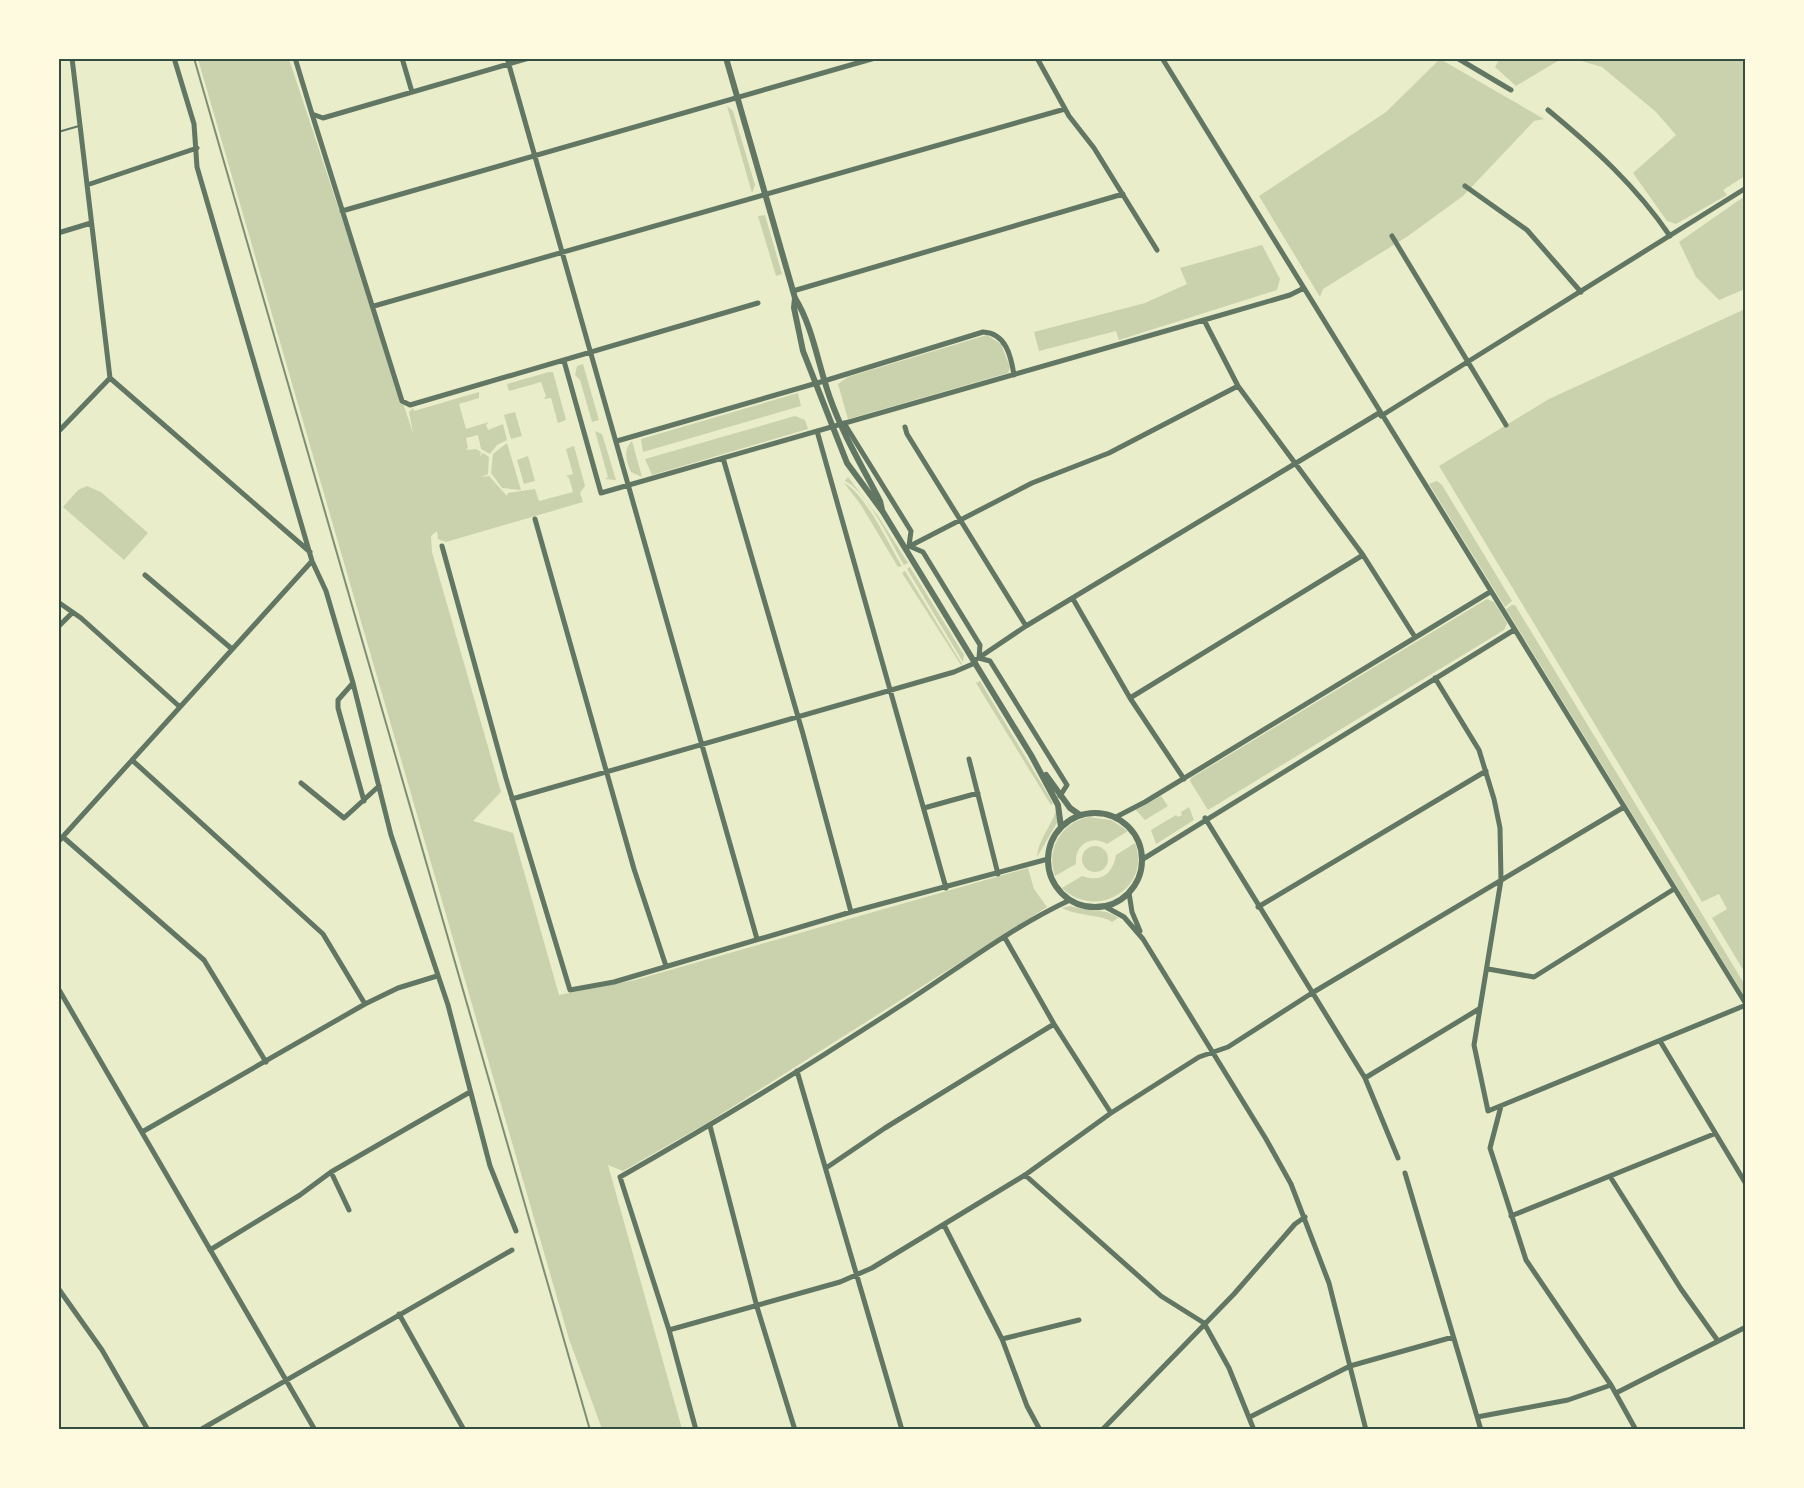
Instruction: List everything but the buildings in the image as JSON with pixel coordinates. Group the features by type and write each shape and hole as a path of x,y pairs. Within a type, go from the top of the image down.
{"street":[{"path":"72,58 110,378 310,552"},
{"path":"174,58 195,124 197,167 312,561 326,591 353,683 391,836 448,1005 490,1166 516,1231"},
{"path":"295,58 402,401 410,405 758,303"},
{"path":"402,58 412,92"},
{"path":"312,114 323,118 508,62 529,58"},
{"path":"726,58 794,294 799,336 831,427 847,462 907,547 1031,755 1058,805 1061,827"},
{"path":"342,211 875,58"},
{"path":"1037,58 1065,109 1094,147 1157,249"},
{"path":"1162,58 1380,415 1746,1005 1488,1111 1479,1079 1474,1045 1501,880 1500,828 1479,750 1436,678"},
{"path":"1457,58 1511,90"},
{"path":"508,62 630,485 757,939"},
{"path":"374,306 1065,109"},
{"path":"1548,110 1618,171 1651,208 1670,236"},
{"path":"87,185 197,148"},
{"path":"1465,186 1527,230 1581,292"},
{"path":"512,799 890,690 976,661 1026,626 1294,464 1380,415 1746,188"},
{"path":"794,294 1123,194"},
{"path":"58,232 91,223"},
{"path":"1392,236 1506,425"},
{"path":"564,361 602,493 1290,295 1304,288"},
{"path":"794,294 804,312 825,381 842,424 862,471 880,501 882,512"},
{"path":"1204,320 1238,386 1363,555 1416,637"},
{"path":"617,441 825,381 983,332 996,334 1005,344 1014,375"},
{"path":"58,432 110,378"},
{"path":"907,547 1032,483 1109,453 1238,386"},
{"path":"842,424 911,531 907,547"},
{"path":"905,427 907,434 1026,626"},
{"path":"817,431 946,888"},
{"path":"723,458 803,734 850,912"},
{"path":"535,519 634,869 666,966"},
{"path":"442,546 512,799 570,990 614,982 850,912 1048,859"},
{"path":"907,547 926,555 980,645 976,661"},
{"path":"1130,698 1363,555"},
{"path":"58,842 312,561"},
{"path":"145,576 232,649"},
{"path":"1116,817 1184,779 1490,592"},
{"path":"1073,599 1130,698 1184,779"},
{"path":"58,602 180,707"},
{"path":"58,627 72,613"},
{"path":"1143,859 1205,818 1514,630"},
{"path":"976,661 990,662 1067,785 1060,796"},
{"path":"353,683 338,700 364,801"},
{"path":"1031,755 1060,796 1070,808 1080,815"},
{"path":"969,759 998,874"},
{"path":"132,760 322,934 365,1004"},
{"path":"1258,907 1486,771"},
{"path":"302,783 344,818 379,786"},
{"path":"924,808 978,793"},
{"path":"669,1330 840,1282 872,1268 1025,1175 1111,1113 1212,1052 1228,1047 1312,993 1624,807"},
{"path":"1104,813 1116,817 1137,837 1143,859 1142,871 1129,893 1104,906 1092,907 1070,900 1053,881 1048,859 1054,836 1061,827 1080,815 1104,813"},
{"path":"1205,818 1365,1078 1398,1158"},
{"path":"63,837 204,960 266,1062"},
{"path":"1488,969 1534,977 1674,889"},
{"path":"1129,893 1132,912 1143,939 1266,1139 1305,1217 1329,1283 1366,1430"},
{"path":"696,1430 669,1330 620,1177 710,1126 1018,928 1070,900"},
{"path":"1104,906 1124,917 1143,939"},
{"path":"1005,938 1054,1024 1111,1113"},
{"path":"142,1132 365,1004 398,988 437,976"},
{"path":"58,988 315,1430"},
{"path":"1365,1078 1479,1009"},
{"path":"826,1168 885,1128 1054,1024"},
{"path":"1660,1041 1746,1184"},
{"path":"797,1071 902,1430"},
{"path":"210,1250 300,1195 331,1172 470,1092"},
{"path":"1501,1106 1490,1148 1511,1216 1531,1269 1611,1385 1636,1430"},
{"path":"710,1126 757,1307 795,1430"},
{"path":"1511,1216 1611,1178 1714,1134"},
{"path":"331,1172 349,1210"},
{"path":"1405,1173 1481,1430"},
{"path":"1025,1175 1161,1296 1204,1323 1228,1368 1254,1430"},
{"path":"1611,1178 1681,1289 1718,1341"},
{"path":"1102,1430 1234,1294 1295,1224 1305,1217"},
{"path":"944,1225 1002,1339 1027,1406 1040,1430"},
{"path":"200,1430 285,1378 512,1250"},
{"path":"58,1288 102,1350 148,1430"},
{"path":"399,1314 464,1430"},
{"path":"1002,1339 1079,1320"},
{"path":"1616,1393 1746,1327"},
{"path":"1250,1417 1350,1366 1453,1337"},
{"path":"1477,1418 1568,1400 1611,1385"}],"lane":[{"path":"58,132 79,126"}],"green space":[{"path":"1500,58 1561,59 1516,86 1495,67"},
{"path":"198,59 289,59 413,433 409,412 413,408 414,411 479,392 479,398 459,404 466,429 489,422 486,425 488,430 503,424 507,440 497,445 490,454 481,449 478,435 466,438 468,448 466,450 476,449 481,452 480,456 483,453 489,457 488,474 481,477 489,476 507,496 508,493 535,489 539,501 573,492 569,478 566,476 573,474 566,449 574,446 585,486 580,493 583,502 446,542 438,539 437,531 431,536 432,552 501,792 473,821 513,833 559,995 635,980 1028,868 1034,889 1047,907 707,1123 623,1171 608,1165 682,1429 602,1429 569,1339"},
{"path":"1440,59 1544,119 1534,121 1463,196 1408,236 1323,289 1320,297 1259,196 1386,112"},
{"path":"1575,59 1745,59 1745,176 1723,190 1727,195 1676,224 1667,221 1633,173 1676,135 1656,112 1602,67"},
{"path":"727,106 733,111 755,185 752,193"},
{"path":"1745,196 1745,289 1719,300 1696,277 1679,242"},
{"path":"765,215 782,274 776,276 758,216"},
{"path":"1262,245 1280,279 1277,290 1119,340 1116,331 1039,351 1034,332 1145,303 1187,284 1180,268"},
{"path":"1745,309 1745,973 1712,918 1727,909 1719,894 1702,902 1439,466 1549,399"},
{"path":"987,335 1001,344 1010,367 1008,373 848,419 838,384 848,377"},
{"path":"583,364 599,420 592,422 580,380 575,375 577,366"},
{"path":"553,372 566,420 558,423 551,398 544,399 546,396 541,382 509,391 507,384"},
{"path":"798,393 801,406 643,452 641,439"},
{"path":"515,412 522,436 511,439 504,415"},
{"path":"795,416 805,420 808,429 652,475 645,459"},
{"path":"595,431 602,434 616,480 605,479 608,477"},
{"path":"632,441 642,477 631,472 628,464 626,452"},
{"path":"507,443 521,490 502,488 491,473 493,454"},
{"path":"528,456 535,481 524,484 517,460"},
{"path":"848,477 878,516 908,563 904,565 870,507 854,487 845,481"},
{"path":"1437,481 1442,485 1512,601 1505,607 1429,484"},
{"path":"844,483 860,497 868,508 902,566 898,567 861,505"},
{"path":"87,486 101,492 148,533 124,560 63,507 78,490"},
{"path":"910,567 964,655 963,662 907,569"},
{"path":"905,571 962,664 961,665 902,573"},
{"path":"1487,599 1494,602 1507,623 1504,630 1208,810 1190,781 1191,778"},
{"path":"1515,605 1745,985 1745,997 1506,609"},
{"path":"980,681 1053,803 1051,805 976,683"},
{"path":"1161,796 1168,806 1145,820 1136,810"},
{"path":"1189,807 1194,820 1156,844 1151,830 1176,815 1178,817 1182,815 1181,812"},
{"path":"1056,809 1058,821 1037,857 1038,850"},
{"path":"1088,817 1111,820 1128,831 1107,844 1095,840 1085,843 1078,851 1076,864 1055,876 1052,857 1058,839 1078,820"},
{"path":"1135,843 1138,859 1136,874 1118,895 1105,900 1090,901 1076,897 1062,888 1082,876 1095,878 1105,875 1112,867 1116,855"},
{"path":"1095,846 1104,850 1108,859 1104,868 1095,872 1086,868 1082,859 1086,850"},
{"path":"1070,906 1101,911 1118,918 1112,922 1062,908"}],"railway":[{"path":"194,58 590,1430"}]}
